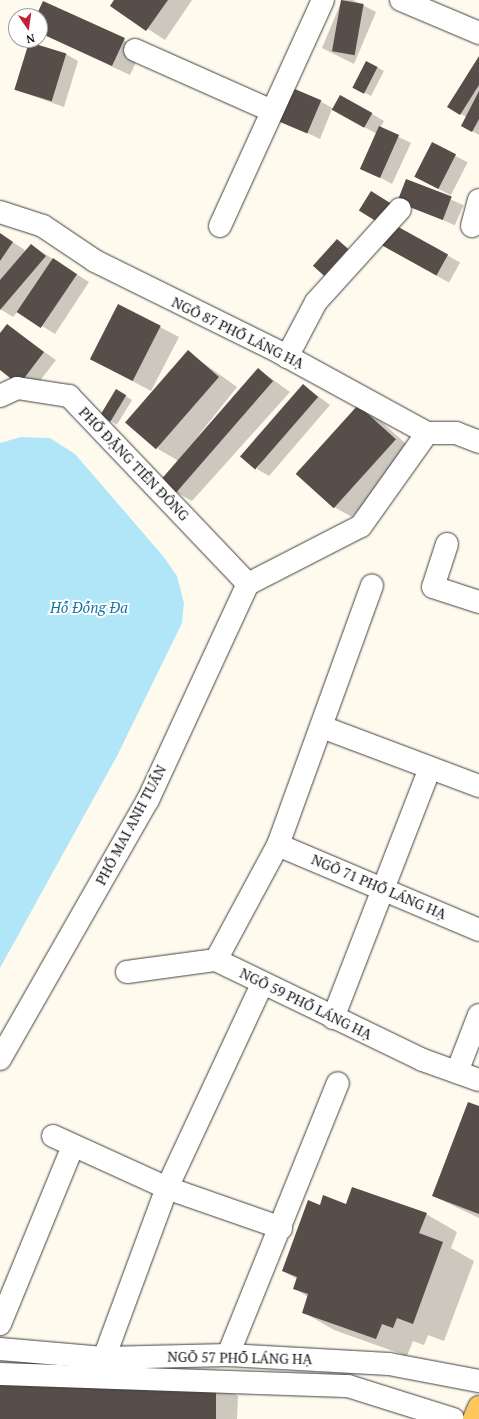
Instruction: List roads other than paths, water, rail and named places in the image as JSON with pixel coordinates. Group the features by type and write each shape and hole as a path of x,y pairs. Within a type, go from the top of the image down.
{"main road":[{"path":"474,1419 479,1407"}],"street":[{"path":"220,226 323,0"},
{"path":"402,0 479,33"},
{"path":"135,50 272,111"},
{"path":"472,226 479,200"},
{"path":"287,357 316,302 400,209"},
{"name":"NGÕ 87 PHỐ LÁNG HẠ","path":"0,212 43,226 95,261 287,357 427,433 456,433 479,442"},
{"name":"PHỐ ĐẶNG TIẾN ĐÔNG","path":"0,396 17,388 69,396 248,584"},
{"path":"248,584 361,526 427,433"},
{"path":"447,544 433,587 479,602"},
{"name":"PHỐ MAI ANH TUẤN","path":"0,1059 148,800 248,584"},
{"path":"127,972 216,960 278,845 372,586"},
{"path":"322,727 479,786"},
{"path":"333,1018 381,888 430,768"},
{"name":"NGÕ 71 PHỐ LÁNG HẠ","path":"278,845 479,930"},
{"name":"NGÕ 59 PHỐ LÁNG HẠ","path":"216,960 333,1018 457,1072 479,1080"},
{"path":"104,1358 167,1188 262,984"},
{"path":"457,1072 479,1015"},
{"path":"228,1355 281,1228 338,1083"},
{"path":"53,1136 167,1188 281,1228"},
{"path":"0,1324 73,1146"},
{"name":"NGÕ 57 PHỐ LÁNG HẠ","path":"0,1348 104,1358 228,1355 389,1364 479,1381"},
{"path":"0,1374 348,1386 453,1419"}],"water":[{"name":"Hố Đống Đa","path":"21,437 50,438 75,454 163,556 177,576 184,603 182,623 117,756 0,968 0,443"}]}
